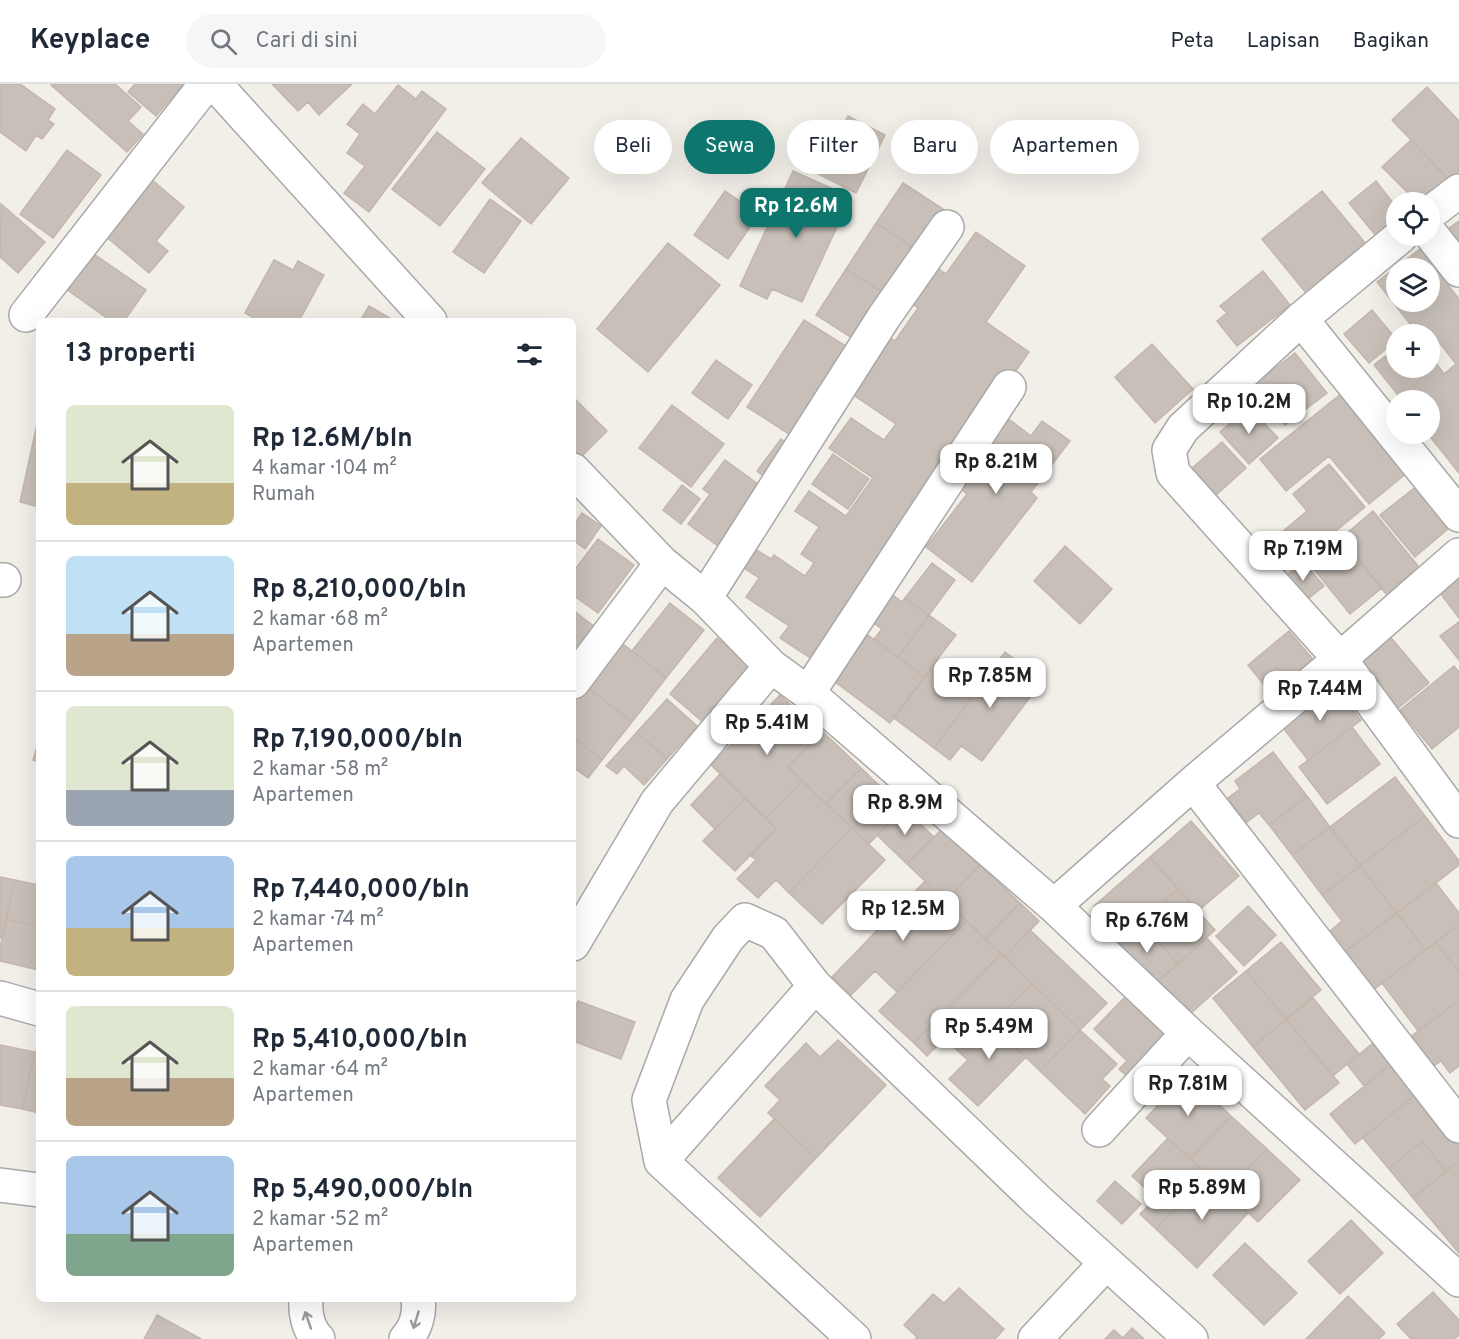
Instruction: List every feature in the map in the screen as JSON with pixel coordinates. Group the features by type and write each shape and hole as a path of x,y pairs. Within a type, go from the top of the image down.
{"street":[{"path":"26,315 206,84"},
{"path":"215,84 427,318"},
{"path":"1440,205 1459,191"},
{"path":"705,598 884,317 947,227"},
{"path":"1389,246 1301,319 1183,428 1169,450 1173,473 1340,659 1459,821"},
{"path":"1440,246 1459,270"},
{"path":"1301,319 1459,515"},
{"path":"808,693 1009,387"},
{"path":"576,473 662,563 705,598 771,666 808,693 1054,906 1188,1033 1459,1280"},
{"path":"1054,906 1193,783 1459,555"},
{"path":"576,678 662,563"},
{"path":"576,939 657,802 771,666"},
{"path":"1193,783 1459,1126"},
{"path":"854,1339 661,1161 649,1100 687,1000 728,938 745,920 774,933 816,986 1037,1200 1191,1339"},
{"path":"661,1161 816,986"},
{"path":"0,998 36,1008"},
{"path":"1099,1130 1188,1033"},
{"path":"0,1185 36,1190"},
{"path":"1035,1339 1106,1263"},
{"path":"306,1302 305,1311 313,1334 318,1339"},
{"path":"406,1339 413,1331 420,1308 419,1302"}],"building":[{"path":"0,84 20,84 55,109 48,120 54,124 42,139 36,135 26,151 0,132"},
{"path":"52,84 115,84 141,107 128,121 143,134 127,152"},
{"path":"135,84 183,84 156,116 128,92"},
{"path":"272,84 352,84 319,115 308,102 298,111"},
{"path":"398,85 416,99 422,91 446,109 369,212 344,193 365,166 347,153 360,134 347,124 363,104 375,114"},
{"path":"1427,87 1459,121 1459,181 1454,185 1392,120"},
{"path":"437,132 485,169 440,226 392,189"},
{"path":"879,132 885,135 879,147"},
{"path":"521,138 569,178 531,224 482,183"},
{"path":"1411,140 1454,185 1440,195 1440,192 1407,192 1382,167"},
{"path":"67,150 101,175 53,238 20,214"},
{"path":"792,174 800,174 851,197 802,302 772,289 767,299 740,286"},
{"path":"818,174 866,174 856,193"},
{"path":"151,179 184,207 156,241 168,251 149,273 103,234"},
{"path":"1376,181 1386,194 1386,229 1377,237 1349,203"},
{"path":"903,183 946,211 920,252 876,223"},
{"path":"725,191 759,214 728,259 694,235"},
{"path":"1322,191 1366,244 1306,293 1262,239"},
{"path":"490,199 521,221 484,273 453,252"},
{"path":"1,204 45,242 18,273 0,257"},
{"path":"1459,221 1459,245 1447,230"},
{"path":"876,223 920,252 890,297 846,269"},
{"path":"976,232 1025,266 986,322 1029,352 815,661 780,638 789,626 746,597 759,578 741,566 753,548 771,559 774,555 805,576 814,563 801,554 819,527 795,511 809,491 846,516 873,478 829,448 851,418 884,440 896,424 852,394 890,338 895,341 918,308 911,303 936,267 946,274"},
{"path":"668,243 720,285 648,372 597,329"},
{"path":"1420,249 1427,258 1408,258"},
{"path":"88,250 146,290 126,318 107,318 62,286"},
{"path":"274,260 293,270 298,261 324,275 301,318 254,318 245,313"},
{"path":"846,269 890,297 860,343 816,315"},
{"path":"1263,271 1290,305 1237,346 1217,321 1227,313 1220,306"},
{"path":"1386,275 1386,293 1377,282"},
{"path":"1440,275 1459,299 1459,473 1436,444 1440,444 1440,390 1394,390 1374,365 1386,356 1386,378 1440,378 1440,369 1444,374 1456,364 1440,343 1440,324 1410,324 1401,312 1440,312"},
{"path":"369,306 390,318 362,318"},
{"path":"1372,310 1386,327 1386,349 1369,363 1344,334"},
{"path":"804,320 849,348 792,436 747,407"},
{"path":"1152,344 1193,389 1155,423 1115,377"},
{"path":"1295,353 1327,393 1285,425 1254,385"},
{"path":"716,360 752,385 728,419 692,393"},
{"path":"1342,393 1407,473 1369,504 1329,456 1286,491 1260,459"},
{"path":"576,400 607,431 581,457 576,451"},
{"path":"672,405 724,444 691,487 639,448"},
{"path":"1249,407 1278,438 1249,464 1220,432"},
{"path":"1006,417 1031,436 1042,421 1070,441 1031,492 1037,498 972,582 926,547 967,494 957,486 977,460 987,467 990,462 978,453"},
{"path":"36,429 36,506 20,502"},
{"path":"781,439 796,450 772,483 757,471"},
{"path":"1222,442 1246,468 1215,496 1191,469"},
{"path":"833,454 869,479 848,509 812,484"},
{"path":"725,460 769,492 740,516 718,546 688,524 710,494 703,489"},
{"path":"1329,464 1365,507 1298,562 1276,537 1307,511 1293,494"},
{"path":"1422,482 1455,523 1415,557 1380,515"},
{"path":"682,485 700,499 681,524 663,510"},
{"path":"1373,511 1419,567 1386,594 1341,538"},
{"path":"582,513 601,526 585,549 576,542 576,522"},
{"path":"1341,538 1382,588 1350,614 1309,563"},
{"path":"598,539 634,565 598,613 576,597 576,568"},
{"path":"1065,546 1112,589 1080,624 1034,581"},
{"path":"1303,562 1324,586 1303,603 1282,579"},
{"path":"932,563 955,580 929,615 905,598"},
{"path":"1459,572 1459,618 1437,589"},
{"path":"889,592 902,602 905,598 929,615 898,657 874,639 882,629 868,619"},
{"path":"670,603 704,630 666,678 632,651"},
{"path":"576,612 596,628 576,654"},
{"path":"929,615 956,635 924,677 898,657"},
{"path":"1459,622 1459,660 1440,636"},
{"path":"1383,628 1429,683 1392,713 1346,658"},
{"path":"1289,631 1316,663 1274,697 1248,665"},
{"path":"868,635 924,677 890,723 834,681"},
{"path":"717,638 758,672 711,729 670,694"},
{"path":"618,640 666,678 632,722 584,685"},
{"path":"1005,652 1043,680 982,761 961,746 950,760 934,748"},
{"path":"937,661 977,691 934,748 894,718"},
{"path":"1454,666 1459,672 1459,727 1432,749 1400,710"},
{"path":"1333,684 1361,720 1308,760 1280,724"},
{"path":"584,685 632,722 602,760 576,739 576,694"},
{"path":"780,695 820,733 788,767 802,781 766,818 711,765"},
{"path":"667,699 697,726 667,759 637,732"},
{"path":"1352,727 1380,764 1327,804 1299,767"},
{"path":"822,731 861,768 826,804 788,767"},
{"path":"637,732 667,759 644,785 624,766 617,774 606,766"},
{"path":"576,739 602,760 588,778 576,769"},
{"path":"1273,752 1307,796 1269,825 1259,813 1246,823 1228,798 1240,789 1235,781"},
{"path":"861,768 903,808 869,844 826,804"},
{"path":"720,774 745,798 715,829 691,805"},
{"path":"1395,777 1425,816 1360,866 1330,827"},
{"path":"802,781 852,828 789,893 776,880 758,898 737,879 756,860 751,856 776,829 766,818"},
{"path":"1307,796 1330,827 1292,855 1269,825"},
{"path":"745,798 776,829 735,871 703,841"},
{"path":"903,808 934,837 907,864 877,835"},
{"path":"1425,816 1459,861 1459,865 1397,913 1360,866"},
{"path":"1191,821 1239,876 1198,911 1150,857"},
{"path":"1330,827 1360,866 1322,895 1292,855"},
{"path":"852,828 885,860 822,924 789,893"},
{"path":"942,829 980,865 946,901 907,864"},
{"path":"1150,857 1178,889 1123,938 1094,906"},
{"path":"980,865 1020,903 985,939 946,901"},
{"path":"1360,866 1397,913 1339,956 1324,936 1342,921 1322,895"},
{"path":"0,877 15,880 2,939 0,938"},
{"path":"15,880 36,884 36,925 6,919"},
{"path":"925,881 967,921 897,992 875,971 851,995 832,977"},
{"path":"1436,883 1459,913 1459,925 1425,950 1397,913"},
{"path":"1178,889 1215,930 1178,964 1141,922"},
{"path":"1020,903 1039,921 1005,957 985,939"},
{"path":"1248,906 1276,935 1244,966 1216,936"},
{"path":"1397,913 1425,950 1368,994 1339,956"},
{"path":"6,919 36,925 36,969 0,961 0,948"},
{"path":"967,921 1001,954 914,1043 879,1011"},
{"path":"1141,922 1178,964 1153,985 1116,944"},
{"path":"1459,925 1459,972 1436,942"},
{"path":"1030,930 1107,1003 1080,1030 1005,957"},
{"path":"1207,938 1237,972 1190,1014 1172,993 1165,999 1153,985"},
{"path":"1281,942 1321,990 1286,1019 1246,971"},
{"path":"1436,942 1459,972 1459,1000 1418,1031 1382,983"},
{"path":"1001,954 1032,983 962,1055 945,1038 927,1056 914,1043"},
{"path":"1246,971 1286,1019 1253,1047 1213,998"},
{"path":"1032,983 1080,1030 1040,1071 1005,1037 1019,1022 1006,1009"},
{"path":"1125,997 1172,1042 1133,1082 1119,1069 1127,1061 1094,1029"},
{"path":"1313,998 1359,1054 1333,1076 1286,1019"},
{"path":"1459,1000 1459,1066 1450,1073 1441,1061 1429,1069 1401,1044"},
{"path":"578,1001 635,1022 621,1059 576,1042"},
{"path":"1006,1009 1019,1022 1005,1037 1026,1057 978,1106 949,1079 968,1060 962,1055"},
{"path":"1286,1019 1339,1083 1305,1110 1253,1047"},
{"path":"1080,1030 1117,1064 1102,1079 1110,1086 1085,1114 1040,1071"},
{"path":"1378,1039 1396,1060 1364,1086 1347,1064"},
{"path":"838,1040 886,1085 816,1158 768,1113 780,1100 765,1086 806,1043 820,1057"},
{"path":"0,1045 35,1052 22,1109 0,1105"},
{"path":"35,1052 36,1112 22,1109"},
{"path":"1396,1060 1421,1090 1355,1144 1330,1114"},
{"path":"1187,1074 1231,1116 1190,1159 1146,1118"},
{"path":"1421,1090 1459,1136 1459,1161 1446,1171 1422,1141 1389,1169 1363,1138"},
{"path":"1231,1116 1267,1149 1226,1192 1190,1159"},
{"path":"774,1119 816,1158 760,1217 718,1178"},
{"path":"1168,1138 1208,1175 1156,1229 1140,1214 1156,1198 1132,1176"},
{"path":"1422,1141 1446,1171 1413,1198 1389,1169"},
{"path":"1267,1149 1300,1180 1258,1222 1226,1192"},
{"path":"1459,1161 1459,1253 1413,1198"},
{"path":"1208,1175 1248,1213 1197,1268 1156,1229"},
{"path":"1115,1181 1141,1204 1122,1224 1097,1201"},
{"path":"1351,1220 1383,1253 1340,1294 1308,1261"},
{"path":"1245,1243 1297,1293 1264,1325 1213,1275"},
{"path":"959,1288 1004,1329 995,1339 915,1339 917,1337 904,1325 933,1294 944,1303"},
{"path":"1433,1292 1459,1320 1459,1335 1454,1339 1411,1339 1397,1324"},
{"path":"1348,1296 1385,1333 1379,1339 1306,1339"},
{"path":"157,1315 201,1339 144,1339"},
{"path":"1132,1328 1144,1339 1105,1339 1114,1330 1123,1338"}]}
